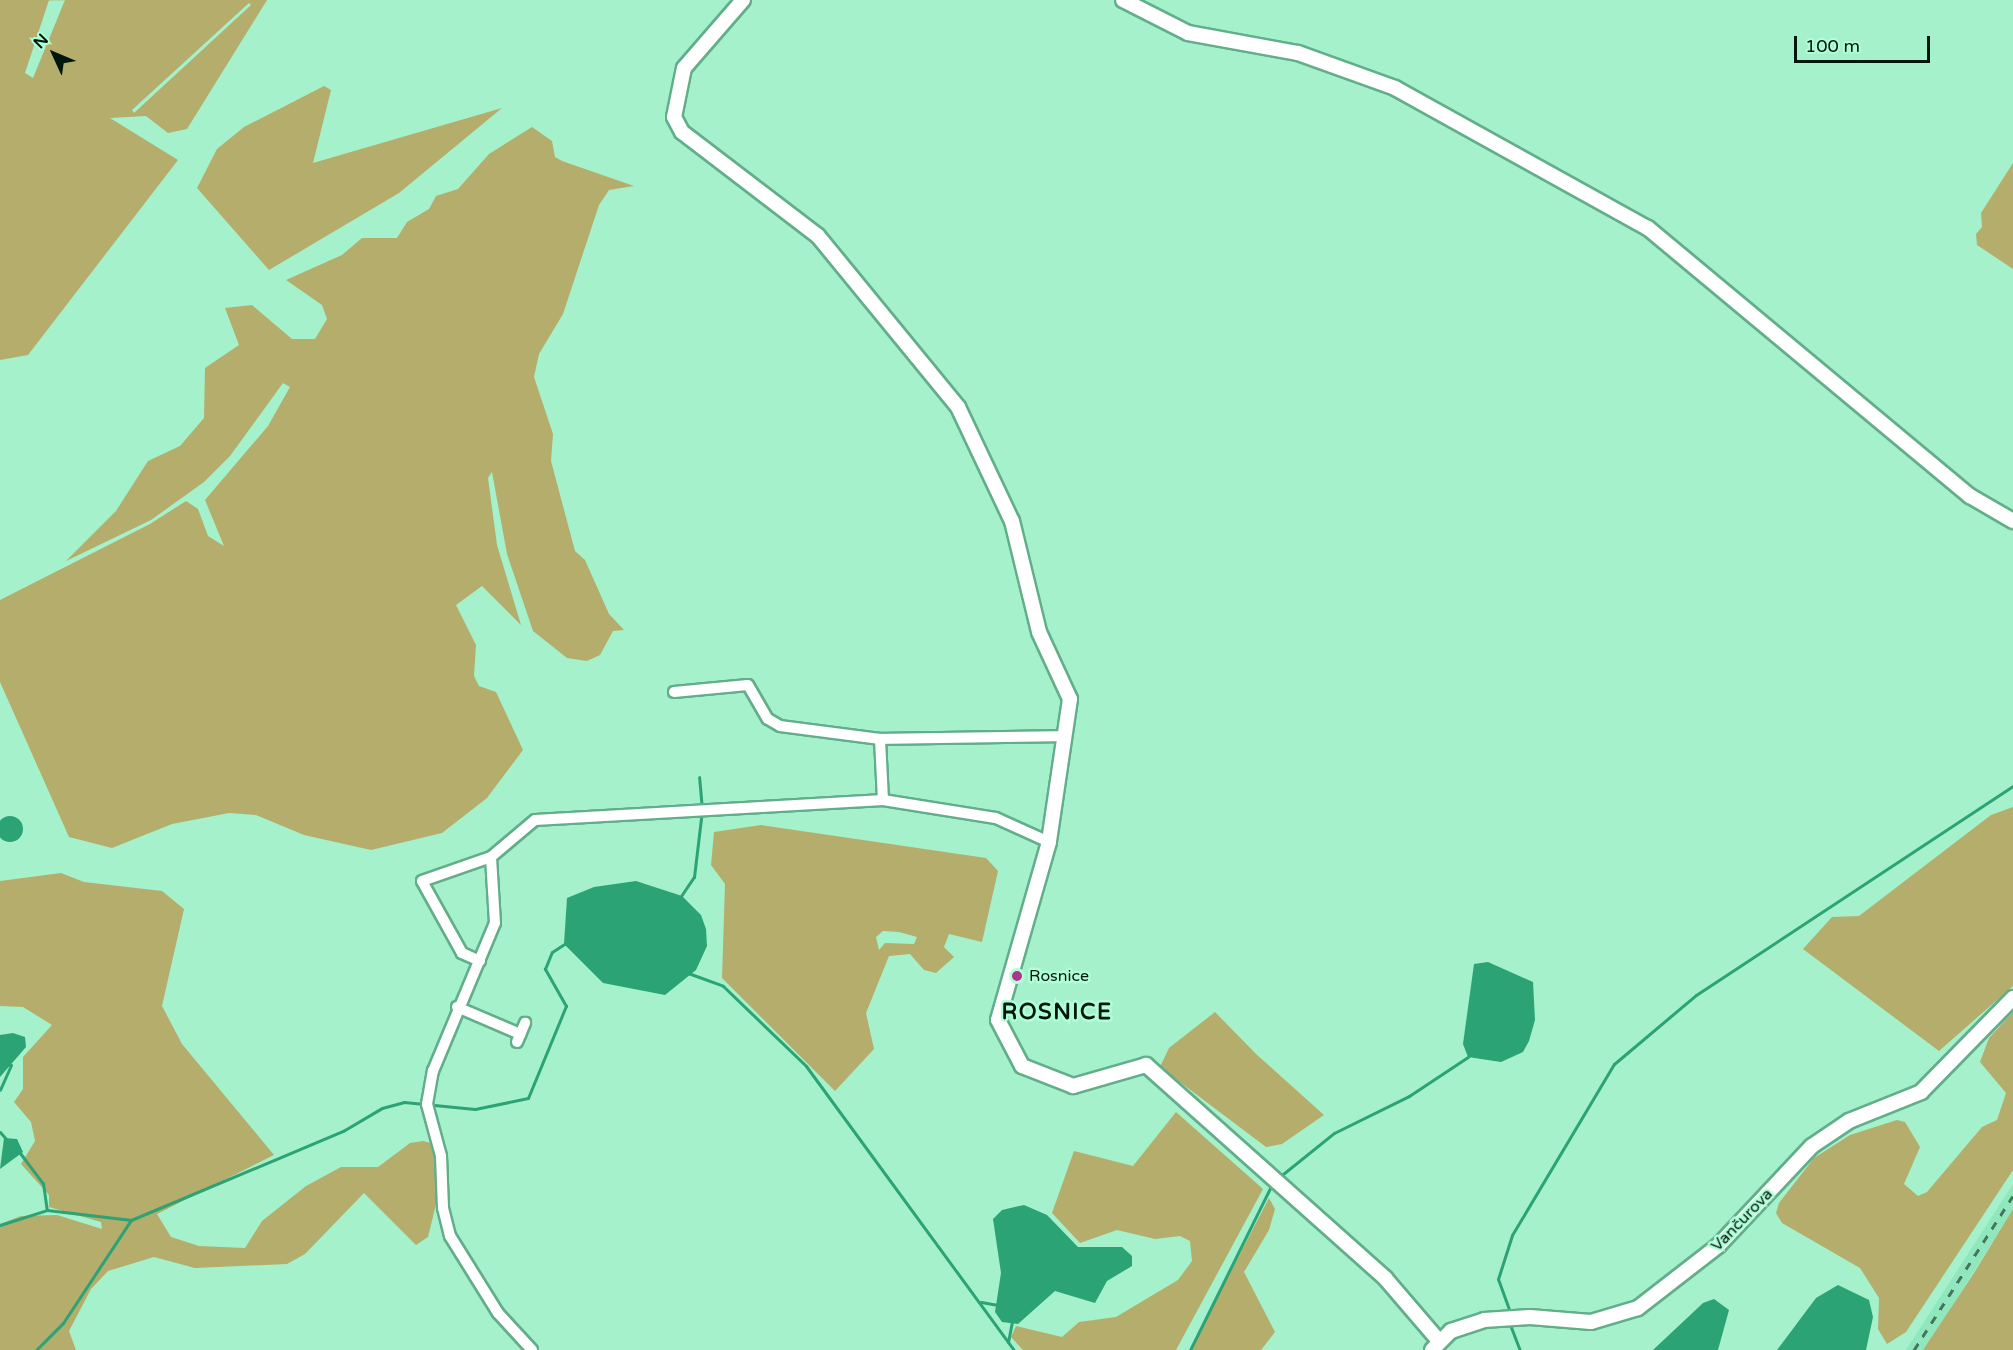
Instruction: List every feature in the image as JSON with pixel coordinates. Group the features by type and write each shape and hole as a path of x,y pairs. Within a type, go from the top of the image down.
{"street":[{"path":"742,0 684,68 674,117 682,132 818,236 958,407 1012,521 1039,632 1070,699 1049,842 998,1020 1022,1065 1072,1086 1146,1065 1384,1278 1435,1345"},
{"path":"1123,0 1188,33 1298,53 1395,88 1648,228 1970,496 2013,521"},
{"path":"674,692 748,685 768,719 780,726 880,740 1065,736"},
{"path":"880,740 883,800"},
{"path":"480,961 456,946 422,881 491,857 535,820 883,800 996,818 1049,842"},
{"path":"491,857 495,923 480,961 457,1007 427,1104 441,1156 443,1208 450,1236 498,1313 532,1350"},
{"name":"Vančurova","path":"1435,1345 1484,1320 1530,1317 1591,1322 1638,1308 1718,1246 1812,1146 1849,1121 1920,1092 2013,998"},
{"path":"457,1007 520,1033"}],"shaded area":[{"path":"0,0 49,0 25,73 33,78 65,0 267,0 187,129 168,133 146,116 110,118 178,160 28,355 0,360","holes":["249,3 251,5 134,113 132,110"]},
{"path":"324,86 331,90 313,163 502,108 399,193 269,270 197,188 217,149 244,127"},
{"path":"532,127 552,141 555,157 634,186 609,190 599,205 563,314 539,354 534,377 553,434 551,461 575,551 585,560 609,614 624,630 613,631 600,655 587,661 567,658 533,631 507,554 492,472 488,478 497,545 521,625 482,586 456,605 476,645 474,676 479,686 496,692 523,750 487,798 442,833 371,850 304,835 256,815 229,813 172,824 112,848 69,837 0,682 0,600 150,524 186,501 198,509 208,536 224,546 205,500 268,426 290,387 283,383 230,456 204,482 151,520 66,561 116,511 148,461 180,446 204,418 205,368 239,345 225,308 252,305 292,339 315,339 327,319 322,305 286,280 342,255 362,238 397,238 407,222 429,209 436,196 458,189 489,154"},
{"path":"2013,163 2013,269 1977,245 1976,234 1982,227 1981,213"},
{"path":"2013,807 2013,986 1939,1051 1803,949 1832,917 1859,916 1991,815"},
{"path":"10,816 19,820 23,829 19,838 10,842 1,838 -3,829 1,820"},
{"path":"761,825 986,858 998,871 982,942 949,934 944,947 954,957 936,973 924,970 910,954 889,956 866,1013 874,1049 835,1091 722,978 725,884 711,865 714,832","holes":["883,931 917,937 914,944 885,943 879,950 876,937"]},
{"path":"61,873 84,882 162,891 184,909 162,1006 182,1044 274,1155 157,1214 171,1237 199,1246 245,1248 262,1221 306,1186 341,1167 378,1167 410,1143 423,1141 435,1144 441,1184 428,1237 416,1245 364,1193 305,1254 287,1264 195,1268 154,1257 108,1271 91,1289 69,1331 76,1350 0,1350 0,1224 21,1216 57,1215 102,1229 101,1222 49,1207 49,1195 21,1164 35,1141 31,1122 14,1102 23,1089 23,1057 52,1025 23,1007 0,1006 0,881"},
{"path":"636,881 682,896 701,915 706,929 707,946 696,970 665,995 603,983 564,944 567,898 594,887"},
{"path":"1488,962 1533,982 1535,1020 1529,1041 1523,1052 1501,1062 1468,1057 1463,1044 1474,964"},
{"path":"1215,1012 1256,1054 1324,1115 1282,1144 1266,1147 1160,1067 1169,1048"},
{"path":"2013,1012 2013,1170 1906,1332 1887,1344 1878,1329 1879,1298 1860,1268 1782,1223 1776,1213 1779,1203 1814,1158 1850,1135 1897,1120 1905,1122 1920,1147 1904,1184 1918,1196 1927,1192 1982,1127 1997,1120 2006,1093 1980,1062 1989,1038"},
{"path":"13,1033 25,1037 26,1047 0,1077 0,1035"},
{"path":"1176,1112 1263,1189 1176,1350 1023,1350 1011,1337 1016,1326 1062,1337 1079,1322 1116,1317 1178,1280 1192,1261 1190,1241 1180,1236 1155,1239 1117,1230 1080,1243 1052,1213 1074,1151 1133,1166"},
{"path":"4,1138 17,1139 23,1152 0,1169"},
{"path":"2013,1184 2013,1209 1934,1335 1923,1350 1906,1350"},
{"path":"1269,1198 1275,1209 1269,1230 1244,1272 1275,1332 1261,1350 1190,1350"},
{"path":"1024,1205 1047,1215 1078,1247 1122,1247 1132,1256 1132,1266 1107,1281 1095,1303 1055,1291 1018,1324 1002,1322 995,1312 1001,1273 993,1219 1002,1210"},
{"path":"2013,1209 2013,1350 1923,1350 1974,1273"},
{"path":"1838,1285 1869,1300 1873,1317 1866,1350 1777,1350 1816,1298"},
{"path":"1714,1299 1729,1310 1718,1350 1653,1350 1703,1303"}],"waterway":[{"path":"681,896 694,877 702,810 699,777"},
{"path":"1510,1312 1498,1279 1512,1235 1614,1064 1696,995 2013,786"},
{"path":"0,1225 47,1210 131,1220 343,1131 382,1108 404,1102 475,1109 528,1098 566,1006 545,969 552,952 566,943"},
{"path":"688,973 723,986 806,1066 1014,1350"},
{"path":"1278,1178 1334,1133 1409,1096 1468,1057"},
{"path":"0,1062 11,1065 0,1090"},
{"path":"0,1132 7,1140"},
{"path":"20,1153 43,1183 47,1210"},
{"path":"1190,1350 1273,1182"},
{"path":"36,1350 63,1323 131,1220"},
{"path":"981,1302 998,1305"},
{"path":"1008,1342 1012,1322"},
{"path":"1509,1322 1520,1350"}],"railway":[{"path":"1914,1350 2013,1196"}],"place":[{"name":"Rosnice","path":"1017,976"}],"district":[{"name":"ROSNICE","path":"1057,1013"}]}
